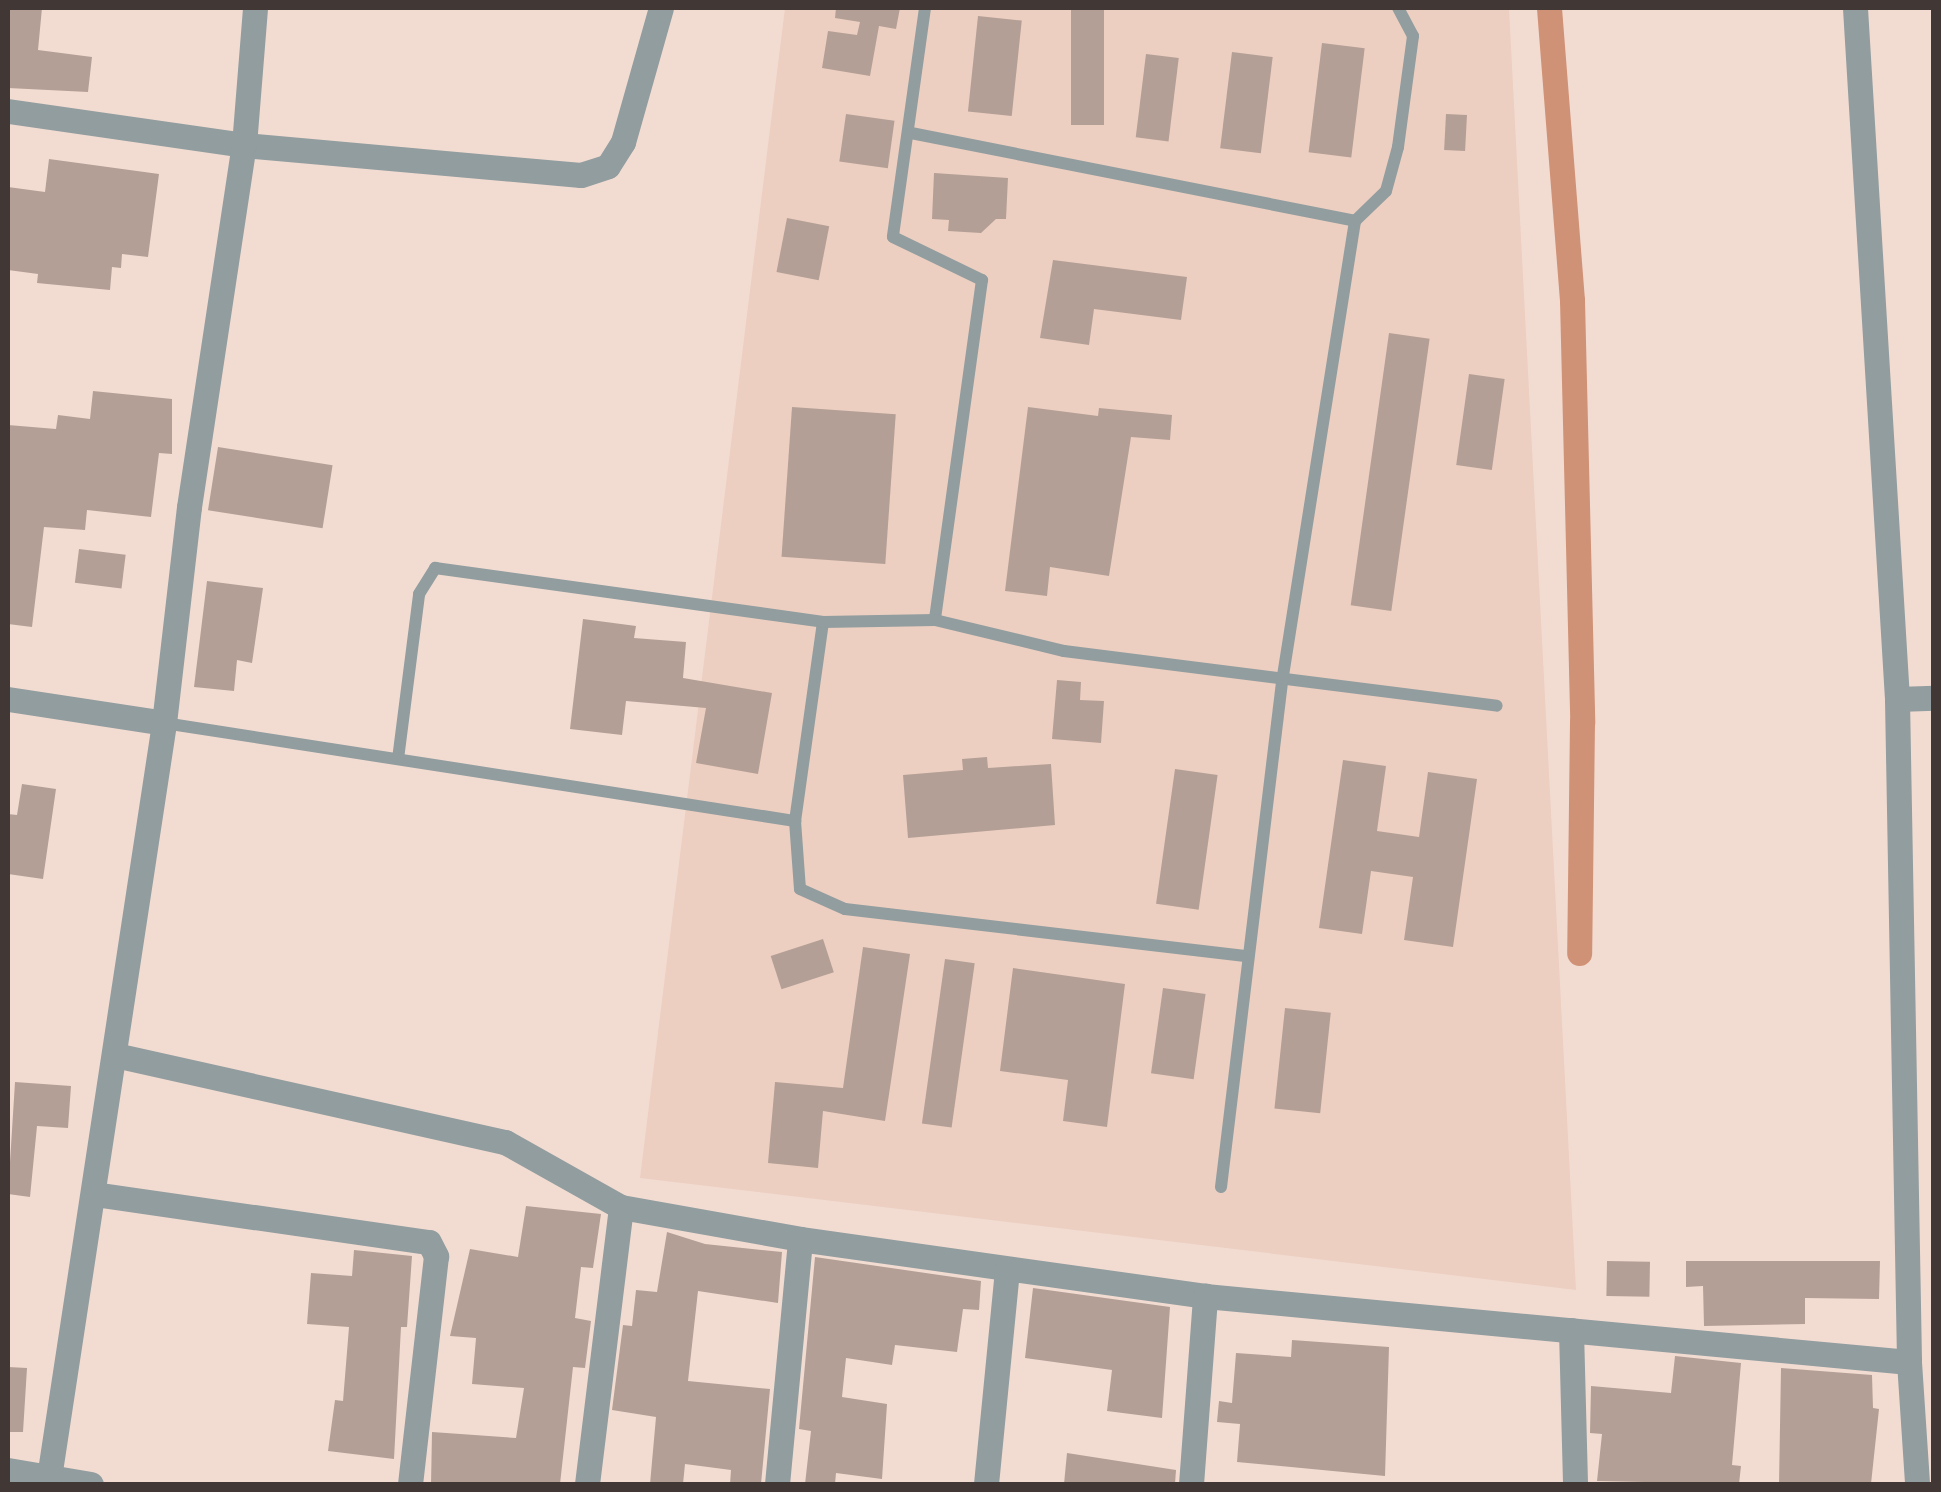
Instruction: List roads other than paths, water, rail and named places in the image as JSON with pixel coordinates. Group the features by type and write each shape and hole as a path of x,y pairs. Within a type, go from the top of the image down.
{"street":[{"path":"49,1481 164,723 189,506 244,145 254,8"},
{"path":"8,111 244,145 580,174 608,166 623,142 661,8"},
{"path":"1855,8 1897,700 1908,1362 1917,1484"},
{"path":"1897,700 1934,698"},
{"path":"8,699 164,723"},
{"path":"115,1055 505,1142 622,1207 800,1238 1205,1296 1908,1362"},
{"path":"94,1194 429,1242 436,1256 410,1484"},
{"path":"587,1484 622,1207"},
{"path":"777,1484 800,1238"},
{"path":"986,1484 1008,1270"},
{"path":"1191,1484 1205,1296"},
{"path":"1571,1330 1576,1484"},
{"path":"8,1470 49,1481 91,1484"}],"lane":[{"path":"924,8 911,133 893,237 982,280 935,620"},
{"path":"1221,1187 1282,682 1355,221 1386,191 1398,146 1413,36 1398,8"},
{"path":"911,133 1355,221"},
{"path":"398,759 419,594 435,568 823,622 935,620 1064,651 1282,682 1497,706"},
{"path":"823,622 802,803 794,820 800,889 845,909 1247,956"},
{"path":"164,723 794,820"}],"waterway":[{"path":"1549,8 1572,300 1582,722 1579,953"}]}
